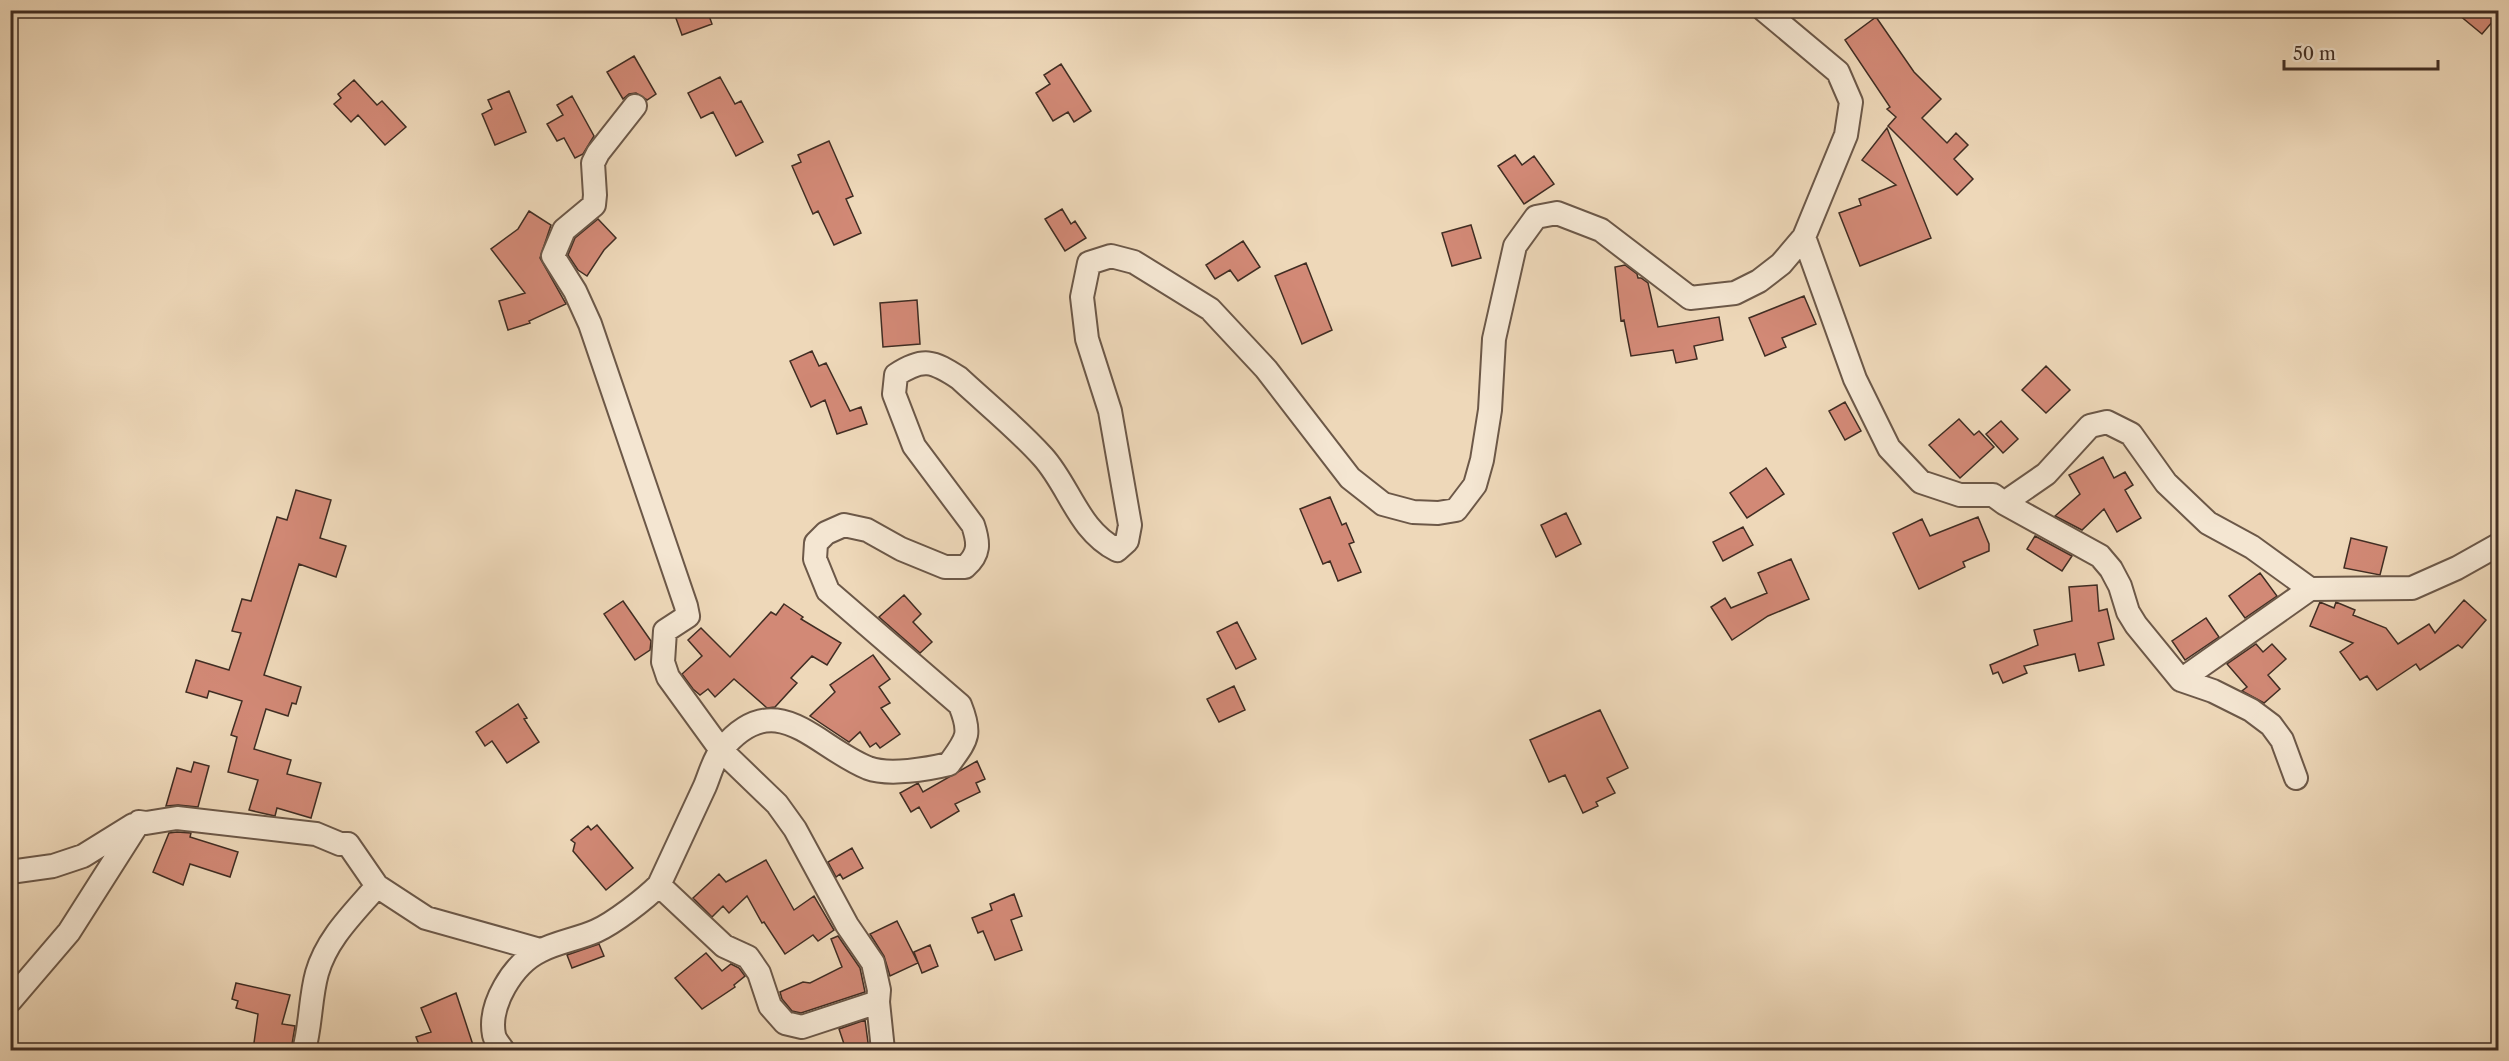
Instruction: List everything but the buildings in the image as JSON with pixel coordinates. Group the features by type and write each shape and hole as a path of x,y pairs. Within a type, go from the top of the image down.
{"street":[{"path":"503,1050 494,1036 494,1010 509,981 524,961 540,950 598,930 647,897 659,885 721,750 747,726 768,718 789,723 869,769 890,771 926,769 949,764 966,740 966,721 960,705 828,591 814,559 816,543 826,533 844,525 867,530 901,549 945,567 965,567 972,561 978,550 978,540 973,525 914,446 894,394 896,375 912,364 927,362 944,368 959,378 1045,459 1084,523 1106,544 1117,550 1127,541 1130,525 1110,411 1087,339 1082,297 1089,263 1111,256 1134,262 1210,309 1266,369 1350,478 1383,504 1413,512 1438,513 1456,510 1475,485 1482,460 1490,410 1494,339 1515,246 1536,217 1557,213 1601,230 1690,298 1735,293 1759,281 1781,264 1804,237 1846,135 1851,102 1838,72 1764,10"},
{"path":"635,106 598,153 593,163 594,205 564,230 553,256 590,324 686,606 688,616 665,631 663,662 668,676 721,750 777,804 795,830 847,925 873,963 879,990 883,1050"},
{"path":"1804,237 1855,380 1889,448 1921,482 1960,495 1993,495 2100,556 2111,569 2120,586 2128,612 2136,626 2181,680 2213,691 2251,710 2271,725 2282,740 2296,778"},
{"path":"2004,503 2046,474 2090,426 2107,423 2131,434 2166,483 2208,523 2252,547 2310,590"},
{"path":"2181,680 2310,590 2412,588 2457,568 2499,545"},
{"path":"10,872 53,866 83,855 139,822 146,824 177,818 316,834 340,844 348,844 377,886 426,918 540,950"},
{"path":"10,1002 69,932 139,822"},
{"path":"659,885 724,946 748,957 759,973 771,1006 785,1023 802,1027 878,1002"},
{"path":"304,1050 317,974 323,956 332,939 377,886"}]}
